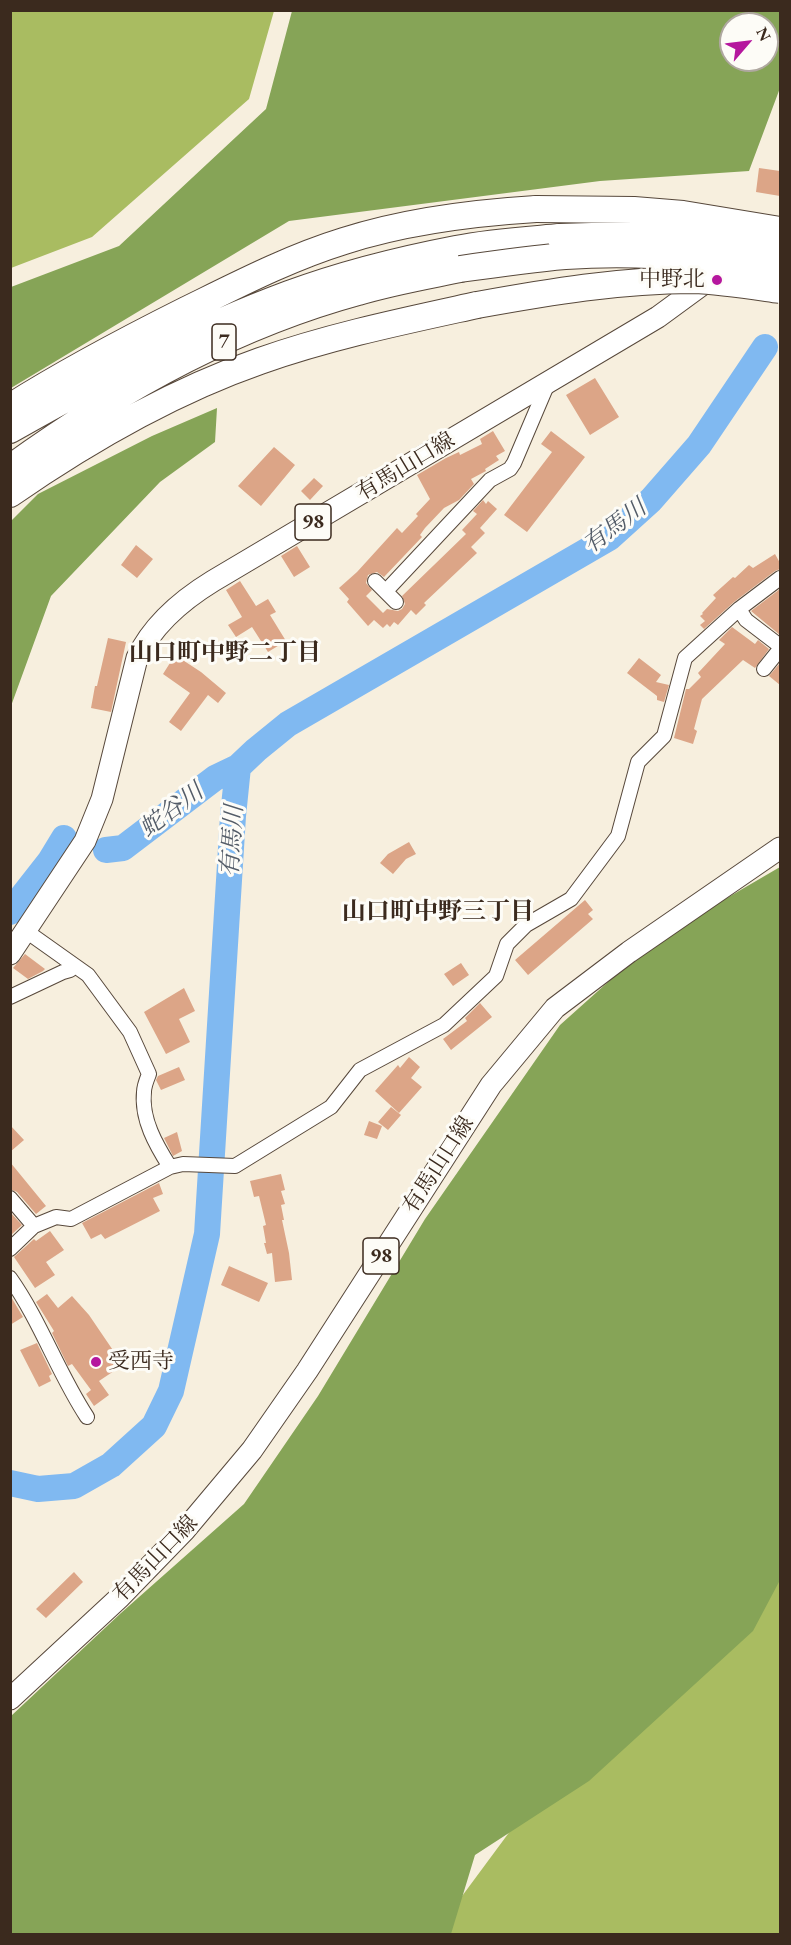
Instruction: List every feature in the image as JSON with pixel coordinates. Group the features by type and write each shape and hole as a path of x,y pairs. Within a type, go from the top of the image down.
{"highway":[{"path":"10,407 70,370 219,293 310,253 344,241 414,223 536,208 673,213 780,229"},
{"name":"7","path":"10,468 74,424 124,394 242,334 298,311 460,259 560,237 613,235 663,236 780,250"},
{"name":"7","path":"10,430 172,344 267,303 350,274 404,260 665,256 780,270"},
{"path":"10,494 57,462 151,408 222,375 318,342 477,305 595,286 648,281 696,280 780,290"}],"main road":[{"name":"有馬山口線","path":"16,942 85,841 102,799 137,658 155,629 180,603 658,317 780,229"},
{"name":"有馬山口線","path":"10,1700 120,1597 184,1531 252,1450 307,1371 491,1085 555,1008 628,952 780,848"}],"street":[{"path":"386,591 451,533 490,480 510,469 548,383"},
{"path":"10,1249 34,1226 56,1217 71,1219 176,1166 235,1166 331,1107 360,1070 444,1025 496,976 507,944 526,925 571,899 618,836 638,762 664,736 685,658 739,609 780,578"},
{"path":"375,581 396,602"},
{"path":"739,609 746,620 780,647 764,669"},
{"path":"16,942 75,966 88,975 130,1032 149,1074 144,1092 147,1119 155,1142 176,1166"},
{"path":"10,997 75,966"},
{"path":"10,1198 34,1226"},
{"path":"10,1278 37,1321 73,1397 87,1418"}],"green space":[{"path":"11,10 274,11 249,99 92,237 11,268"},
{"path":"292,11 780,11 780,88 749,171 600,181 289,221 11,388 11,287 119,246 266,109"},
{"path":"217,408 215,442 160,482 51,596 11,706 11,521 38,494 152,436"},
{"path":"780,867 780,1580 753,1631 589,1781 475,1855 451,1934 11,1934 11,1716 121,1613 244,1504 318,1396 425,1219 560,1025 655,940"},
{"path":"780,1466 780,1934 434,1934"}],"building":[{"path":"759,168 780,171 780,196 756,192"},
{"path":"595,378 619,417 590,435 566,395"},
{"path":"493,431 505,451 496,456 499,460 485,469 486,471 471,479 474,484 459,500 444,508 425,528 420,535 422,537 384,577 377,572 368,575 366,583 372,590 366,596 383,613 387,609 398,611 402,609 405,604 402,596 466,534 462,530 477,514 473,511 483,500 486,504 488,501 497,509 480,528 485,533 471,547 477,553 424,603 426,605 416,615 411,610 398,625 394,622 390,627 387,624 383,628 374,620 368,626 347,602 349,599 339,588 357,572 397,528 402,533 430,499 417,475 446,458 459,452 460,455 482,444 480,439"},
{"path":"551,431 585,457 527,532 504,515 552,452 541,444"},
{"path":"274,447 295,465 261,506 238,486"},
{"path":"314,478 323,486 310,500 301,491"},
{"path":"136,545 153,559 137,578 121,565"},
{"path":"297,546 310,567 294,577 281,556"},
{"path":"775,554 780,563 780,569 734,602 704,629 700,625 705,621 700,616 716,598 713,595 749,565 753,568"},
{"path":"240,581 256,606 268,599 276,612 270,615 286,641 268,652 252,627 236,637 228,625 242,617 226,590"},
{"path":"780,589 780,635 751,611"},
{"path":"732,627 755,644 758,640 769,649 755,668 743,660 702,699 694,729 697,731 693,744 674,738 686,689 689,689 701,677 698,673 725,644 719,640"},
{"path":"108,638 126,642 111,712 91,708"},
{"path":"175,655 201,672 226,693 218,703 208,695 181,731 169,722 190,693 163,674"},
{"path":"639,658 661,675 656,682 669,685 664,702 657,700 657,696 627,673"},
{"path":"780,663 780,685 769,676"},
{"path":"409,842 416,854 406,859 393,874 380,863 388,854"},
{"path":"585,900 593,910 588,914 593,919 528,975 515,960"},
{"path":"25,954 45,969 28,979 13,968"},
{"path":"461,963 469,975 453,986 444,974"},
{"path":"184,988 195,1011 179,1019 190,1042 166,1054 144,1012"},
{"path":"480,1003 492,1017 451,1050 443,1039 467,1021 465,1018"},
{"path":"409,1057 420,1067 411,1078 422,1087 399,1113 375,1091 398,1065 400,1068"},
{"path":"179,1067 185,1080 161,1090 156,1080 158,1076"},
{"path":"391,1107 401,1115 388,1130 378,1122"},
{"path":"369,1121 382,1126 377,1139 364,1135"},
{"path":"10,1125 24,1140 10,1152"},
{"path":"177,1132 182,1151 173,1156 164,1138"},
{"path":"10,1162 46,1206 36,1214 17,1192 10,1189"},
{"path":"281,1174 285,1190 281,1191 285,1204 281,1205 284,1220 282,1220 292,1280 275,1282 272,1253 267,1254 264,1243 266,1243 263,1226 266,1225 259,1196 254,1197 250,1181"},
{"path":"159,1183 163,1194 153,1198 160,1211 105,1239 101,1234 91,1239 82,1223"},
{"path":"10,1212 22,1225 10,1236"},
{"path":"50,1231 64,1250 46,1262 55,1275 35,1288 14,1257 34,1239 36,1241"},
{"path":"229,1266 268,1283 259,1302 221,1285"},
{"path":"47,1294 58,1308 72,1296 89,1315 123,1365 99,1381 109,1395 94,1406 86,1394 91,1390 72,1364 68,1366 52,1333 54,1331 36,1302"},
{"path":"10,1295 23,1317 10,1325"},
{"path":"37,1343 52,1374 49,1376 51,1381 39,1387 20,1350"},
{"path":"74,1572 83,1582 46,1618 36,1609"}],"waterway":[{"name":"有馬川","path":"10,1483 38,1489 74,1486 111,1465 154,1426 171,1391 207,1234 238,767 288,724 609,538 651,500 699,445 765,347"},
{"name":"蛇谷川","path":"106,850 123,848 215,778 238,767"},
{"name":"蛇谷川","path":"10,912 50,861 64,838"}],"place":[{"name":"中野北","path":"717,280"},
{"name":"受西寺","path":"96,1362"}],"district":[{"name":"山口町中野二丁目","path":"225,653"},
{"name":"山口町中野三丁目","path":"438,912"}]}
